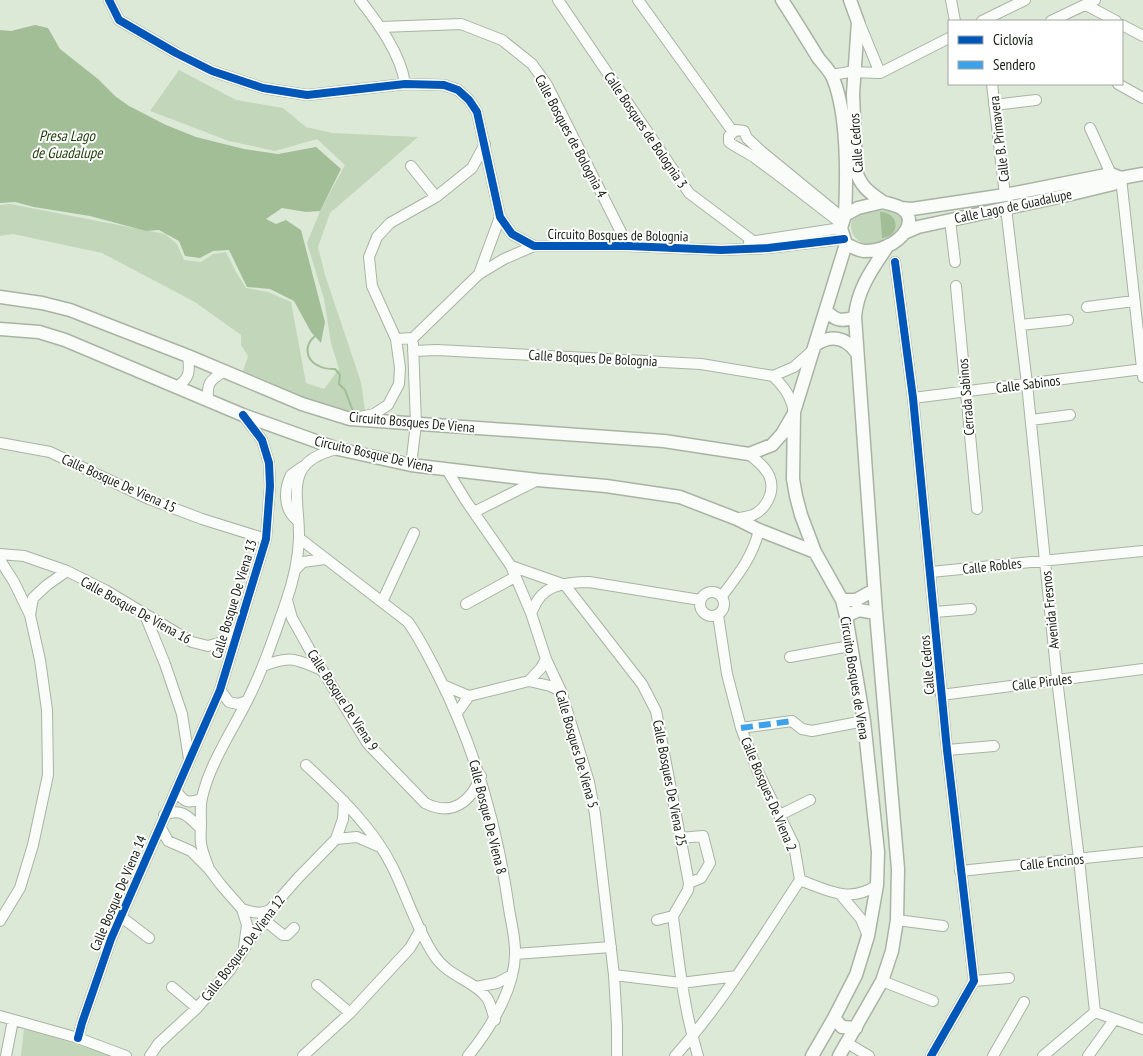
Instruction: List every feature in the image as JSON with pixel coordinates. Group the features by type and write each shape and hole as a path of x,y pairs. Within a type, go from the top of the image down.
{"main road":[{"path":"782,0 832,75 839,97 844,149 844,228 858,250 867,251 887,246 904,233 910,221 908,214 901,208 883,202 858,208 844,228"},
{"path":"850,0 858,22"},
{"name":"Calle Cedros","path":"858,22 853,94 856,170 859,182 865,189 883,202"},
{"path":"832,75 853,94"},
{"path":"839,97 853,94"},
{"name":"Calle Lago de Guadalupe","path":"901,208 912,209 1006,201 1113,184 1116,176 1143,174"},
{"name":"Calle Lago de Guadalupe","path":"904,233 918,227 950,220 1006,201"},
{"name":"Circuito Bosques de Viena","path":"812,1056 832,1023 856,975 868,936 877,885 878,852 864,721 846,616 842,600 815,552 796,496 793,478 794,412 826,310 844,228"},
{"name":"Circuito Bosques de Viena","path":"839,1056 882,981 892,951 897,920 898,869 874,590 855,317 857,301 862,288 887,246"},
{"name":"Circuito Bosques De Viena","path":"0,297 42,302 70,310 188,356 302,404 350,419 664,441 749,454"},
{"path":"826,310 835,319 842,321 855,317"},
{"name":"Circuito Bosque De Viena","path":"0,329 39,332 65,340 243,416 338,449 411,465 447,470 665,494 693,501 737,518 759,530 815,552"},
{"path":"814,348 830,338 838,338 846,341 857,353"},
{"path":"749,454 772,445 782,434 794,412"},
{"path":"842,600 856,600 874,590"},
{"path":"846,616 859,610 876,613"},
{"path":"832,1023 842,1027 856,1028"},
{"path":"832,1023 847,1042"}],"street":[{"name":"Circuito Bosques de Bolognia","path":"109,0 119,20 176,53 212,71 263,88 307,95 405,84 444,85 458,90 477,112 500,217 512,234 534,246 628,246 721,250 844,228"},
{"path":"360,0 381,27 402,70 405,84"},
{"name":"Calle Bosques de Bolognia 3","path":"558,0 689,193 753,241"},
{"path":"638,0 733,132 736,130 744,131 759,155 844,228"},
{"path":"950,0 955,20"},
{"path":"984,20 1025,0"},
{"path":"1053,20 1086,6 1095,0"},
{"path":"1086,6 1114,20"},
{"path":"858,22 880,73"},
{"name":"Calle Bosques de Bolognia 4","path":"381,27 461,24 502,40 532,64 547,85 628,246"},
{"path":"1123,25 1143,36"},
{"path":"832,75 842,72 880,73 948,39"},
{"name":"Calle B. Primavera","path":"992,85 1006,201"},
{"path":"1120,85 1143,98"},
{"path":"994,104 1036,100"},
{"path":"1090,128 1116,176 1143,372"},
{"path":"350,419 374,414 388,405 399,384 400,368 396,339 372,286 369,258 377,237 390,223 436,198 472,168 485,144"},
{"path":"412,166 436,198"},
{"path":"472,168 491,174"},
{"name":"Avenida Fresnos","path":"1006,201 1027,384 1057,680 1079,859 1095,1012"},
{"path":"479,274 500,217"},
{"path":"950,220 955,262"},
{"name":"Circuito Bosques de Bolognia","path":"721,250 753,241 768,243"},
{"path":"411,465 416,424 414,338 479,274 504,259 534,246"},
{"name":"Calle Cedros","path":"895,262 913,398 935,612 941,695 974,981"},
{"name":"Cerrada Sabinos","path":"956,286 977,509"},
{"path":"1086,308 1134,301"},
{"path":"1020,324 1068,320"},
{"path":"396,339 414,338"},
{"path":"794,412 788,391 773,376 794,367 814,348"},
{"name":"Calle Bosques De Bolognia","path":"413,351 436,350 701,364 773,376"},
{"path":"176,387 188,377 190,369 188,356"},
{"path":"208,400 208,384 223,372"},
{"name":"Calle Sabinos","path":"913,398 1143,372"},
{"name":"Calle Bosque De Viena 13","path":"190,760 220,690 266,539 273,472 262,440 243,416"},
{"path":"1030,420 1070,416"},
{"name":"Calle Bosque De Viena 15","path":"0,443 50,452 149,499 202,519 266,539"},
{"path":"273,472 283,477 291,475 323,452 338,449"},
{"path":"737,518 752,515 764,507 771,492 770,478 761,464 749,454"},
{"path":"209,869 201,843 202,799 222,747 247,701 263,666 287,600 296,569 299,538 297,520 298,481 303,467"},
{"name":"Calle Bosques De Viena 5","path":"447,470 511,566 531,613 546,659 561,691 589,782 596,814 614,975 617,1026 616,1056"},
{"path":"291,475 288,480 286,495 289,510 297,520"},
{"path":"474,512 538,480"},
{"path":"272,495 281,490 286,495"},
{"path":"722,596 713,591 708,592 700,600 700,607 704,613 711,616 718,614 724,606 722,596 751,554 759,530"},
{"path":"382,602 414,534"},
{"name":"Calle Bosque De Viena 8","path":"299,538 408,622 419,638 457,713 481,776 502,860 515,954 512,976 494,1020 468,1056"},
{"name":"Calle Robles","path":"931,572 1143,551"},
{"name":"Calle Bosque De Viena 16","path":"0,554 24,556 67,571 105,590 192,642 208,646 226,641 240,627"},
{"path":"296,569 303,562 325,559"},
{"path":"0,560 14,582 30,615 40,660 47,710 48,775 33,845 20,888 0,921"},
{"path":"511,566 564,585"},
{"path":"30,615 34,598 47,585 67,571"},
{"path":"466,604 515,577"},
{"path":"531,613 547,590 564,585 589,582 700,600"},
{"name":"Calle Bosques De Viena 25","path":"564,585 642,684 653,704 658,719 689,883"},
{"name":"Calle Bosque De Viena 9","path":"287,600 292,618 368,744 425,803 434,808 447,808 459,805 469,798"},
{"path":"935,612 971,609"},
{"name":"Calle Bosques De Viena 2","path":"718,614 727,674 741,728 758,772 794,845 800,880"},
{"path":"145,615 165,664 182,714 190,760"},
{"path":"790,657 850,646"},
{"path":"263,666 278,660 294,659 322,670"},
{"path":"529,681 541,668 546,659"},
{"name":"Calle Pirules","path":"941,695 1143,670"},
{"path":"443,685 470,696 529,681 561,691"},
{"path":"220,690 230,702 238,704 247,701"},
{"path":"457,713 470,696"},
{"path":"741,728 792,721 802,729 812,731 864,721"},
{"path":"947,750 994,746"},
{"name":"Calle Bosque De Viena 14","path":"78,1038 120,916 190,760"},
{"path":"306,764 344,801 383,849 427,944 435,957 448,970 476,987 489,1002 494,1020"},
{"path":"481,776 477,787 469,798 489,809"},
{"path":"176,790 181,798 186,801 193,802 202,799"},
{"path":"780,815 810,800"},
{"name":"Calle Bosques De Viena 12","path":"150,1056 158,1044 197,1008 230,970 263,919 296,879 336,840 343,819 344,801"},
{"path":"164,815 173,811 180,812 189,817 201,829"},
{"path":"160,826 168,841 190,851 209,869 221,886 242,909 247,924 243,950"},
{"path":"680,838 704,836 710,863 701,878 689,883 688,890 673,916 681,983 692,1037 698,1056"},
{"path":"336,840 357,837 383,849"},
{"path":"147,853 168,841"},
{"path":"190,851 201,843"},
{"name":"Calle Encinos","path":"960,871 1143,852"},
{"path":"675,1056 692,1037 737,976 800,880 841,895 862,893 877,885"},
{"path":"841,895 857,914 868,936"},
{"path":"242,909 258,913 270,910"},
{"path":"120,916 148,938"},
{"path":"656,920 673,916"},
{"path":"263,919 284,935 287,935 294,928"},
{"path":"897,920 943,926"},
{"path":"303,1056 350,1013 410,948 421,929"},
{"path":"410,948 427,944"},
{"path":"515,954 611,947"},
{"path":"614,975 681,983 737,976"},
{"path":"476,987 497,983 512,976"},
{"path":"931,1056 974,981 1009,978"},
{"path":"882,981 933,1002"},
{"path":"318,985 350,1013"},
{"path":"172,987 197,1008"},
{"path":"993,1056 1024,1002"},
{"path":"1042,1056 1095,1012 1143,1029"},
{"path":"0,1016 78,1038 120,1055"},
{"path":"6,1056 13,1020"},
{"path":"1088,1056 1114,1020"},
{"path":"847,1042 869,1056"}],"shaded area":[{"path":"179,70 236,100 283,108 306,127 332,133 418,137 330,213 318,247 325,275 361,382 365,411 337,411 272,388 242,374 248,356 241,345 241,335 195,302 102,253 13,234 0,236 0,205 10,204 165,234 177,244 184,260 201,262 213,254 226,252 246,288 268,292 291,302 306,383 324,389 339,369 331,343 324,299 307,243 321,209 345,165 317,139 275,151 229,141 150,111"},
{"path":"868,208 894,208 906,219 895,239 878,245 871,245 860,242 854,236 851,228 853,217"},
{"path":"24,1028 114,1056 21,1056"}],"water":[{"name":"Presa Lago de Guadalupe","path":"35,25 48,28 60,49 98,79 115,96 129,106 166,125 196,137 244,149 278,154 316,147 341,169 320,211 306,212 282,208 266,219 276,224 286,220 301,230 325,322 321,343 311,332 294,301 270,289 247,287 229,250 213,251 200,258 185,256 179,241 159,230 146,231 90,216 15,202 0,203 0,30 11,31"},
{"path":"880,212 891,216 896,225 893,234 888,237 882,238"}],"waterway":[{"path":"315,336 309,344 309,356 314,363 323,368 335,369 340,375 339,384 345,390 354,414"}],"marked path":[{"path":"741,728 792,721"}],"cycle path":[{"path":"109,0 119,20 176,53 212,71 263,88 307,95 405,84 444,85 458,90 469,100 477,112 500,217 512,234 534,246 628,246 721,250 768,248 844,239"},
{"path":"895,262 913,398 947,750 974,981 931,1056"},
{"path":"78,1038 111,939 220,690 266,539 270,486 269,463 262,440 243,415"}]}
